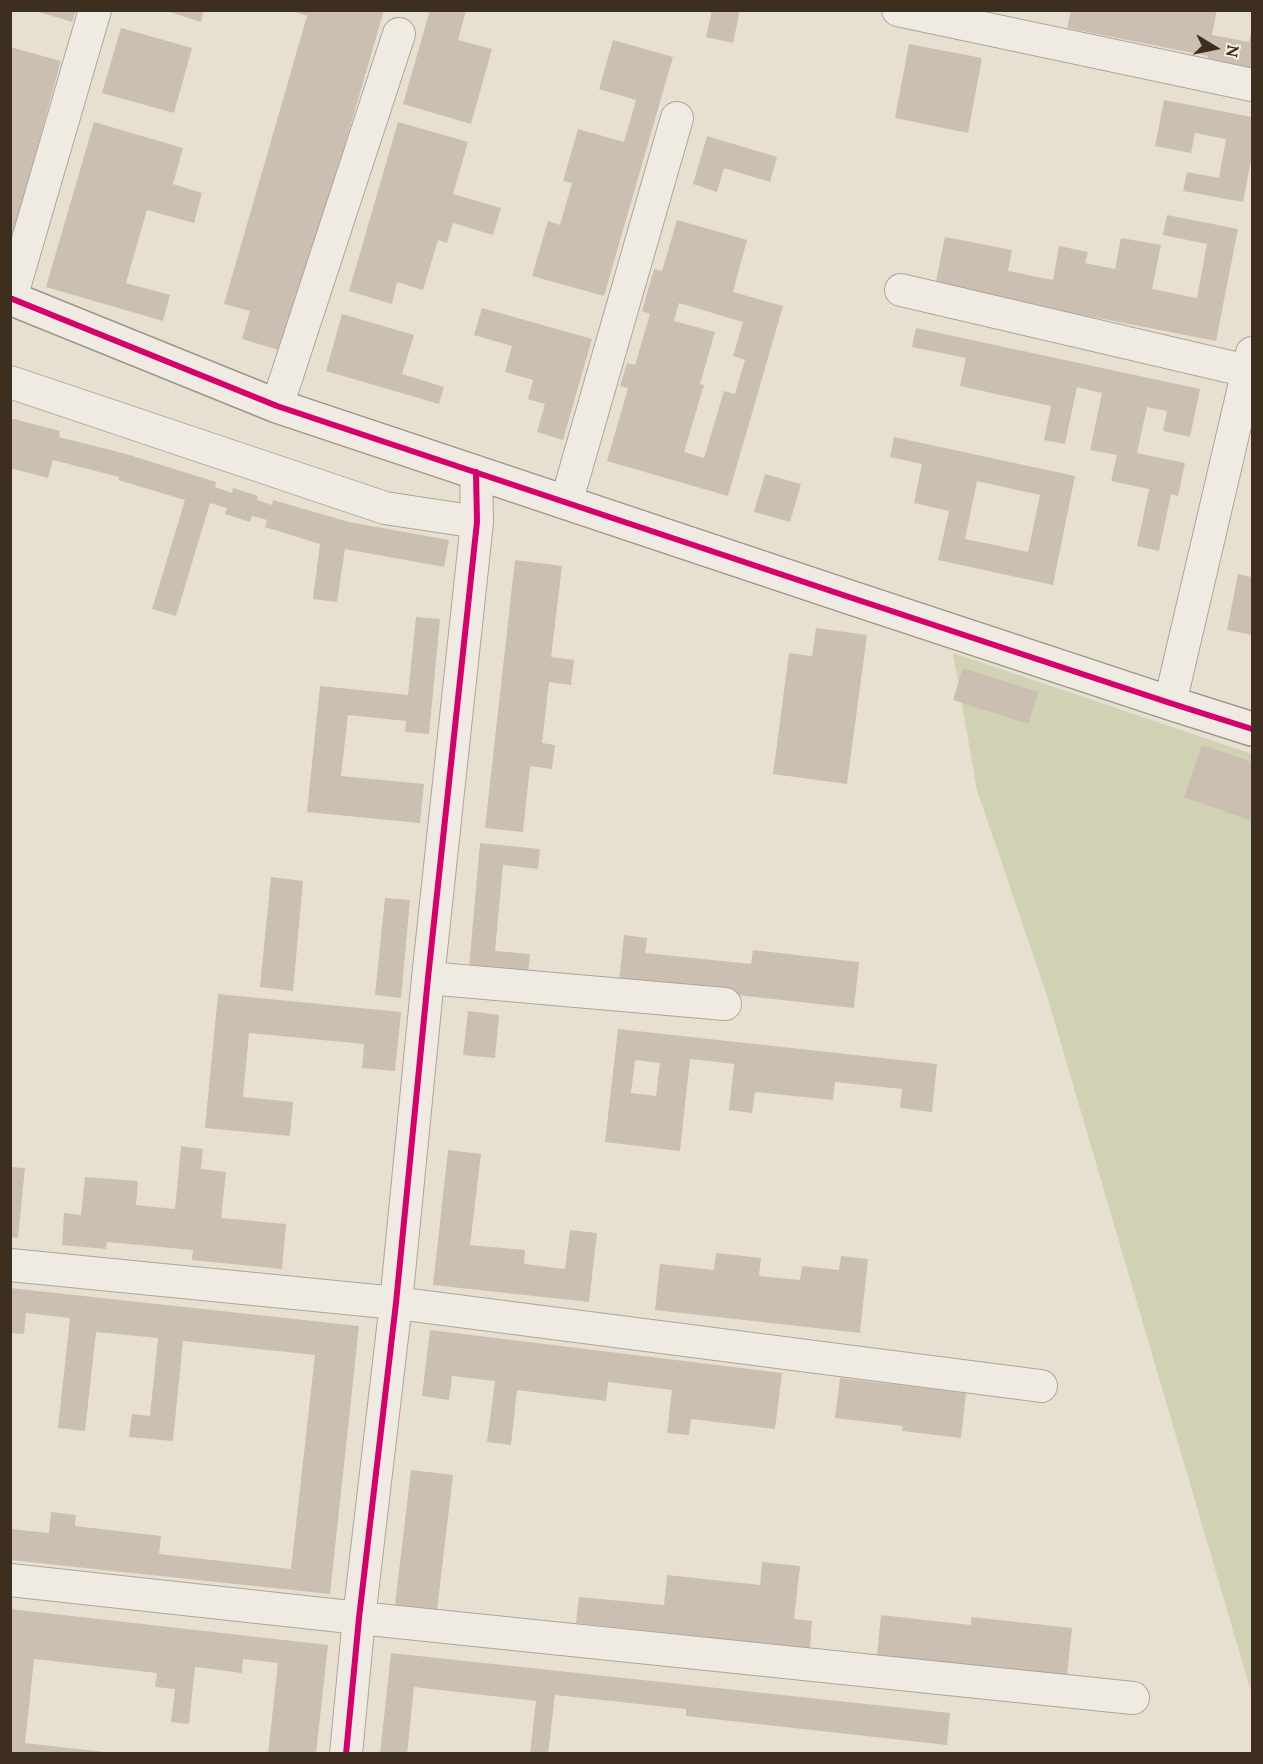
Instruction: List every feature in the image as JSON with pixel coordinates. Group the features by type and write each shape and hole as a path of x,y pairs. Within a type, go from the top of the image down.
{"street":[{"path":"95,10 11,298 277,406 1252,729"},
{"path":"898,10 1252,85"},
{"path":"277,406 399,34"},
{"path":"566,503 677,118"},
{"path":"901,290 1251,365 1170,703"},
{"path":"10,382 385,508 477,522"},
{"path":"346,1754 359,1618 396,1303 477,522 476,472"},
{"path":"428,978 726,1004"},
{"path":"10,1265 396,1303 1041,1386"},
{"path":"10,1580 1133,1698"}],"green space":[{"path":"953,653 1252,754 1252,1695 1047,996 977,790"}],"building":[{"path":"33,10 76,10 72,22"},
{"path":"164,10 204,10 201,22"},
{"path":"296,10 384,10 285,352 242,339 250,311 224,304 307,16"},
{"path":"430,10 466,10 458,40 492,49 471,124 403,104"},
{"path":"712,10 740,10 733,43 706,37"},
{"path":"1071,10 1217,10 1212,35 1249,42 1252,28 1252,68 1208,59 1208,56 1067,28"},
{"path":"121,28 192,48 174,113 102,93"},
{"path":"613,40 673,57 604,296 532,276 548,221 560,225 572,183 563,181 578,129 624,142 636,100 599,89"},
{"path":"909,44 982,58 968,133 895,118"},
{"path":"10,47 61,61 11,243 10,242"},
{"path":"1164,100 1252,117 1252,155 1243,202 1183,191 1187,172 1219,178 1226,139 1195,133 1191,153 1155,146"},
{"path":"94,122 183,148 173,184 202,193 194,223 147,210 126,283 170,295 163,321 46,287"},
{"path":"398,122 468,142 453,194 501,208 493,235 453,223 447,243 438,240 423,290 397,282 392,304 349,291"},
{"path":"707,136 777,157 770,182 724,168 717,192 693,184"},
{"path":"1167,215 1238,229 1216,341 935,286 945,237 1012,250 1008,271 1053,280 1059,246 1088,252 1085,263 1115,269 1121,238 1161,245 1152,289 1197,298 1207,244 1163,235"},
{"path":"677,220 747,240 733,292 783,306 728,496 607,461 628,388 620,386 627,363 635,365 650,314 642,311 654,269 662,271","holes":["679,303 743,322 733,356 745,360 735,394 724,391 704,458 684,452 704,385 700,384 715,332 674,321"]},
{"path":"482,308 592,339 563,440 537,432 545,404 528,399 533,380 505,372 512,346 474,335"},
{"path":"342,314 414,335 402,374 444,387 439,404 326,371"},
{"path":"916,328 1200,389 1190,437 1163,431 1167,411 1147,407 1137,453 1185,463 1178,496 1171,494 1159,551 1137,546 1149,489 1111,481 1117,455 1090,450 1102,393 1077,387 1065,444 1044,440 1051,406 960,386 966,358 912,347"},
{"path":"10,418 60,431 59,437 126,454 216,482 215,487 232,493 233,488 258,496 257,500 272,505 273,500 349,522 449,540 444,567 345,549 337,602 313,599 320,544 265,527 267,520 252,516 250,522 225,514 227,508 210,503 176,616 152,609 185,500 118,480 119,477 53,460 48,478 10,468"},
{"path":"894,437 1075,476 1053,585 938,560 949,511 914,503 922,464 890,457","holes":["977,481 1040,495 1028,552 965,539"]},
{"path":"765,474 801,484 790,522 754,512"},
{"path":"515,560 562,566 551,657 574,660 571,685 549,682 542,743 555,745 552,769 530,766 523,832 485,828"},
{"path":"1238,574 1252,577 1252,635 1227,630"},
{"path":"416,617 440,619 429,734 405,732 406,721 348,715 341,776 424,784 420,823 307,812 320,686 408,695"},
{"path":"816,628 867,635 847,784 773,774 789,653 812,656"},
{"path":"963,668 1039,692 1028,724 953,700"},
{"path":"1202,745 1252,762 1252,821 1184,797"},
{"path":"480,843 540,849 538,869 503,865 495,951 530,954 528,974 469,968"},
{"path":"271,877 303,881 293,991 260,987"},
{"path":"385,898 410,900 401,998 375,995"},
{"path":"624,935 647,938 645,953 751,964 753,950 859,962 854,1008 619,982"},
{"path":"218,994 401,1012 395,1071 362,1068 364,1044 249,1033 243,1097 293,1102 290,1136 205,1128"},
{"path":"468,1011 499,1015 495,1058 463,1055"},
{"path":"618,1029 937,1064 932,1112 900,1108 902,1089 835,1082 833,1100 755,1092 752,1113 729,1110 734,1064 690,1059 680,1151 605,1142","holes":["635,1060 660,1063 656,1096 631,1093"]},
{"path":"181,1146 203,1149 201,1169 226,1172 221,1218 286,1224 282,1269 192,1260 193,1250 107,1242 106,1249 62,1245 64,1213 81,1215 85,1177 138,1181 136,1205 175,1209"},
{"path":"448,1150 481,1154 470,1245 525,1250 524,1264 565,1269 570,1230 597,1233 589,1302 433,1285"},
{"path":"10,1167 25,1168 18,1238 10,1237"},
{"path":"716,1253 761,1258 759,1276 800,1280 802,1266 839,1270 841,1256 868,1259 860,1333 655,1310 660,1264 714,1270"},
{"path":"10,1288 359,1326 330,1594 10,1560 10,1529 49,1533 51,1512 76,1515 75,1526 161,1536 159,1554 291,1569 315,1355 183,1341 173,1441 129,1437 132,1414 150,1416 158,1338 96,1332 85,1431 58,1428 70,1318 26,1313 24,1334 10,1333"},
{"path":"430,1330 782,1373 775,1429 691,1419 689,1435 667,1433 672,1390 608,1382 606,1401 517,1390 511,1445 487,1442 495,1381 452,1376 449,1400 422,1396"},
{"path":"840,1378 966,1393 961,1438 902,1431 903,1426 835,1418"},
{"path":"411,1470 453,1475 437,1610 395,1605"},
{"path":"762,1562 800,1566 794,1619 812,1621 810,1648 576,1623 579,1597 664,1605 667,1575 760,1585"},
{"path":"10,1609 328,1645 316,1754 268,1754 278,1663 243,1659 242,1673 195,1667 189,1724 171,1722 175,1689 155,1687 157,1673 34,1659 25,1743 105,1752 105,1754 10,1754"},
{"path":"881,1615 971,1625 971,1617 1072,1628 1067,1676 877,1656"},
{"path":"391,1653 950,1713 947,1745 686,1716 686,1709 555,1695 548,1754 530,1754 536,1701 414,1687 407,1754 380,1754"}],"cycle path":[{"path":"10,298 277,406 1252,729"},
{"path":"346,1754 359,1618 396,1303 477,522 476,472"}]}
